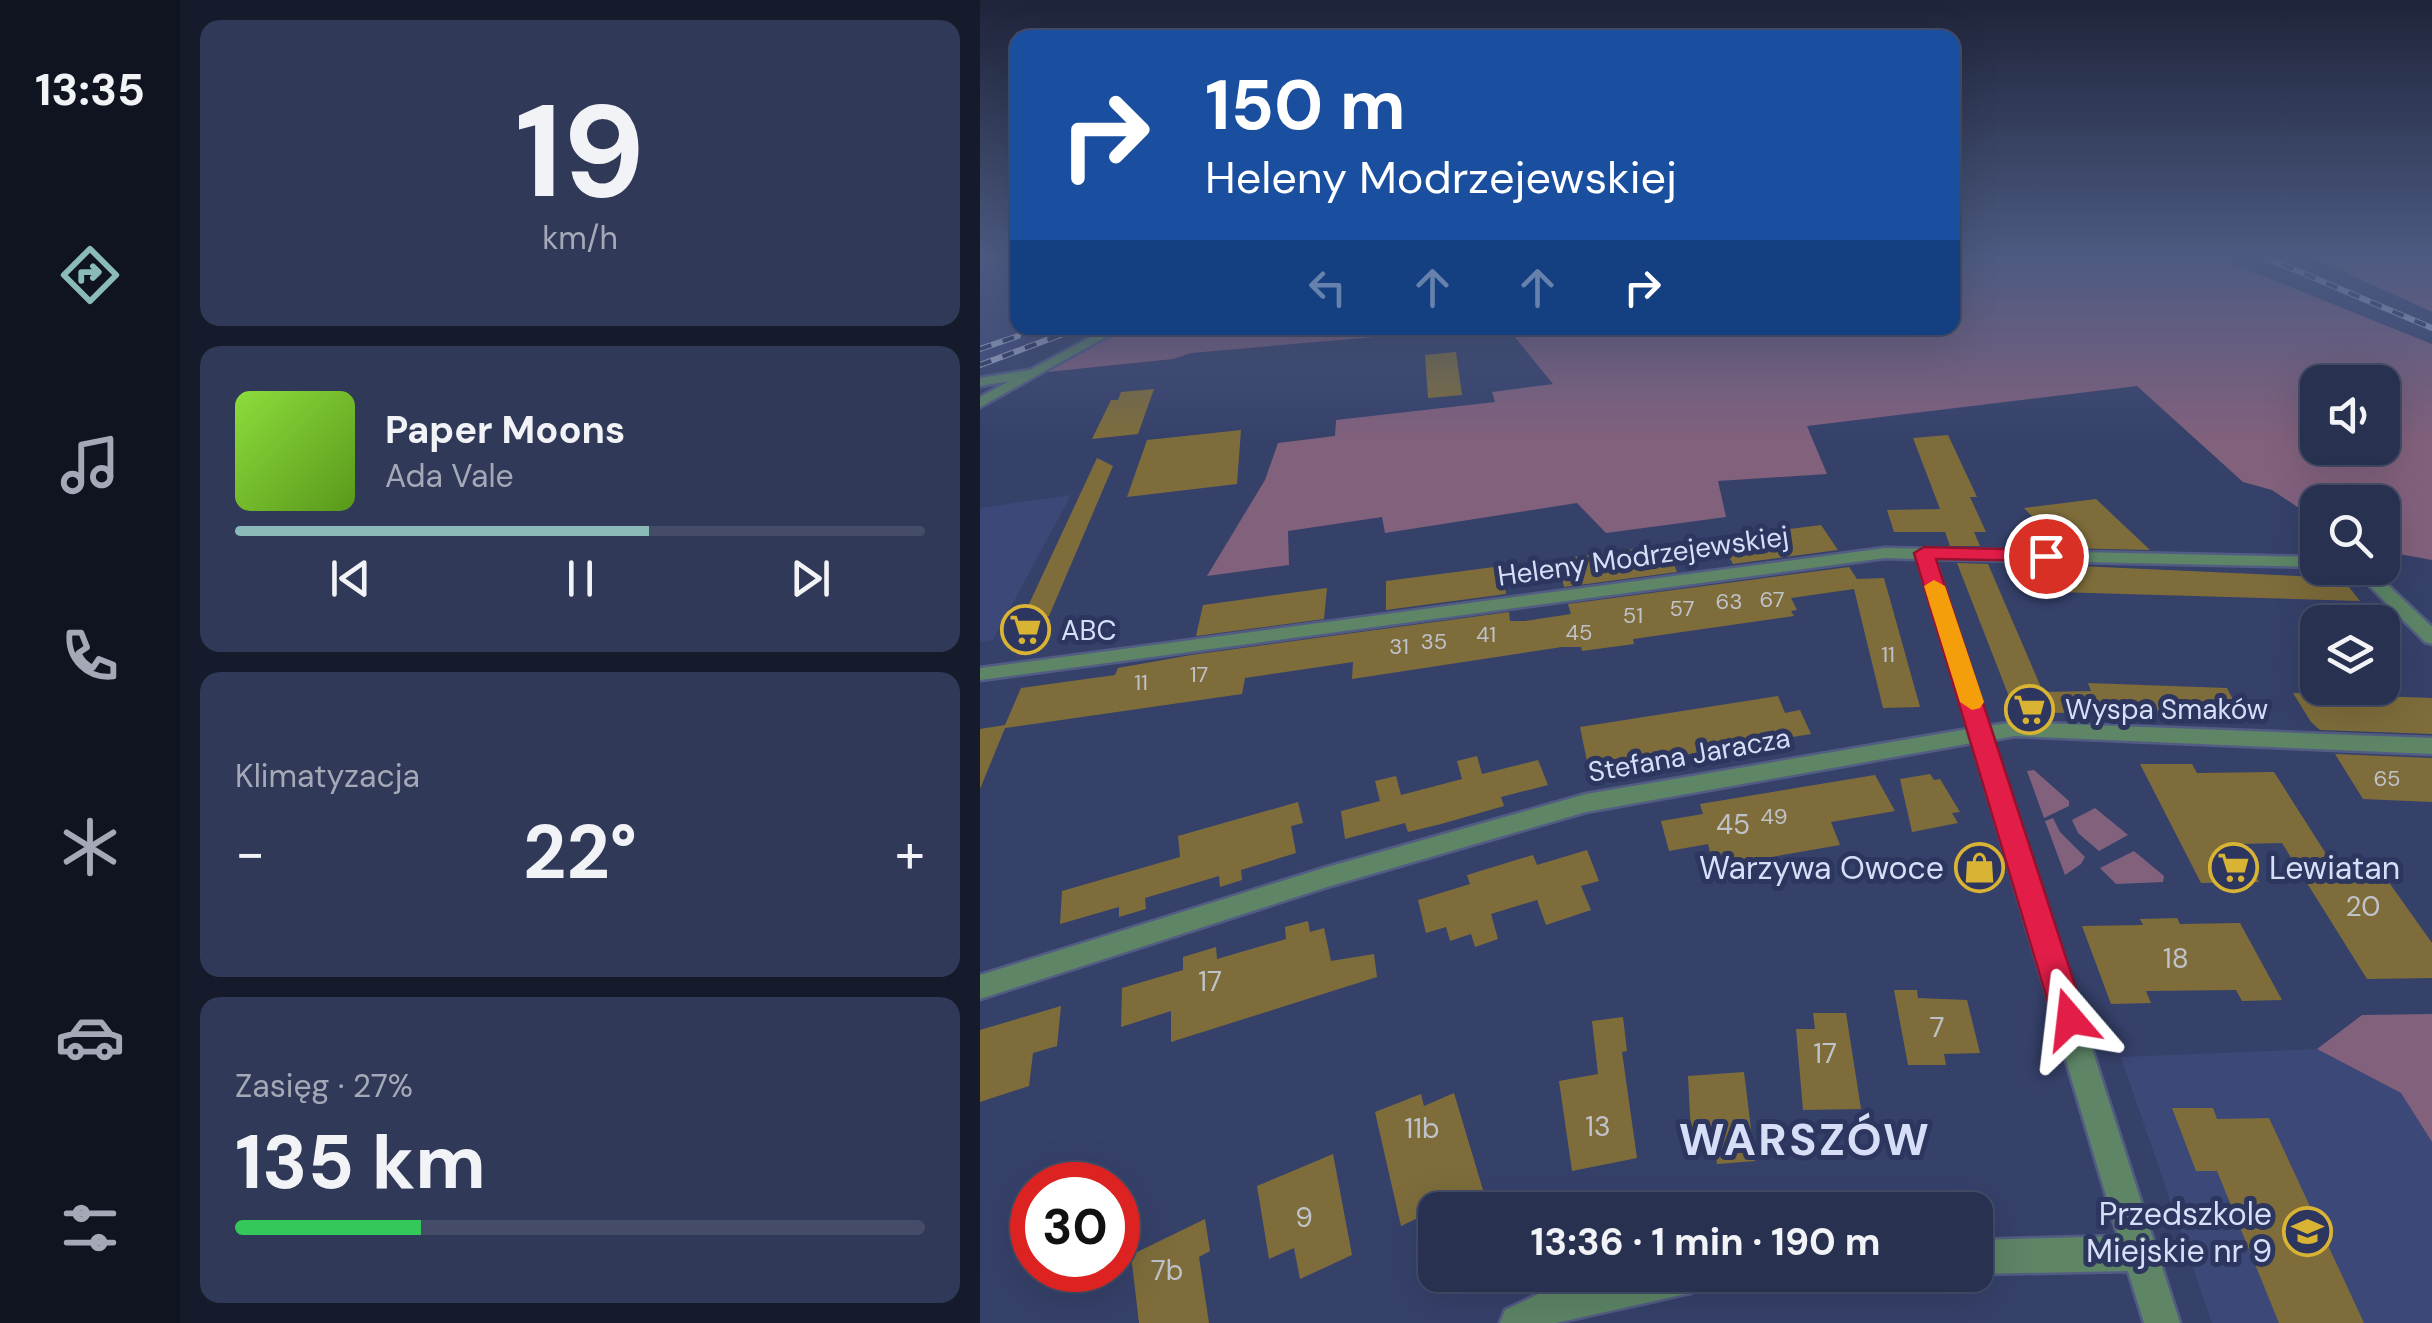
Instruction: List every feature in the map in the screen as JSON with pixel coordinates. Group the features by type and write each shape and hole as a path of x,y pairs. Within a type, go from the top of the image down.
{"street":[{"path":"980,403 1103,335"},
{"path":"980,382 1029,374"},
{"name":"Heleny Modrzejewskiej","path":"980,674 1885,553 2300,562"},
{"path":"1924,553 2162,1323"},
{"path":"2377,585 2432,638"},
{"name":"Stefana Jaracza","path":"980,987 1327,877 1586,803 1982,735 2035,730 2432,746"},
{"path":"1993,1257 2141,1253"},
{"path":"1518,1323 1552,1305 1612,1292"}],"shaded area":[{"path":"980,317 1010,317 1010,335 1065,335 980,368"},
{"path":"1960,317 2364,317 2432,344 2432,560 2400,554 2400,485 2300,485 2300,509 2272,490 2243,482 2137,386 1807,426 1827,474 1718,481 1726,517 1606,533 1577,503 1385,533 1382,517 1288,531 1289,565 1207,576 1265,480 1278,443 1335,436 1336,420 1495,402 1492,392 1553,384 1513,335 1960,335"},
{"path":"1114,335 1398,335 1191,353 1173,359 1047,372"},
{"path":"1071,495 993,640 980,642 980,508"},
{"path":"2034,770 2069,801 2069,806 2044,818 2027,771"},
{"path":"2095,808 2128,835 2099,851 2078,833 2072,820"},
{"path":"2053,818 2060,832 2085,857 2065,875 2045,821"},
{"path":"2134,851 2164,876 2163,882 2116,884 2100,868"},
{"path":"2432,1014 2432,1142 2401,1093 2317,1049 2362,1015"},
{"name":"Przedszkole Miejskie nr 9","path":"2317,1049 2401,1093 2432,1142 2432,1323 2212,1323 2121,1057"}],"building":[{"path":"1456,352 1462,395 1428,398 1425,355"},
{"path":"1154,389 1138,434 1092,439 1111,400 1118,400 1121,392"},
{"path":"1241,430 1237,484 1127,497 1147,440"},
{"path":"1948,435 1977,497 1970,497 1986,532 1974,532 1980,546 1950,546 1945,532 1894,532 1887,510 1940,509 1913,438"},
{"path":"1097,458 1113,466 1049,616 1022,619"},
{"path":"2096,499 2150,550 2062,548 2024,508"},
{"path":"1821,525 1838,550 1733,564 1719,538"},
{"path":"1666,545 1677,572 1564,587 1558,559"},
{"path":"1957,563 1988,564 2043,692 2091,691 2088,683 2227,688 2242,717 2015,712"},
{"path":"1502,566 1506,594 1386,610 1386,581"},
{"path":"2079,566 2300,576 2300,585 2347,585 2360,601 2057,592 2049,569 2083,570"},
{"path":"1849,567 1857,579 1884,578 1920,707 1883,708 1854,589 1791,598 1797,610 1791,611 1794,616 1633,639 1634,644 1582,651 1581,647 1562,647 1352,679 1353,662 1245,678 1242,694 1005,728 980,789 980,729 1005,725 1021,688 1115,675 1118,668 1191,655 1509,612 1510,621 1525,621 1571,614 1568,604"},
{"path":"1327,588 1324,619 1196,636 1203,605"},
{"name":"ABC","path":"1041,617 1033,640 1010,643 1019,620"},
{"path":"1778,696 1785,713 1800,710 1811,734 1768,741 1771,749 1716,759 1712,750 1589,771 1580,727"},
{"path":"2400,697 2432,698 2432,734 2320,730 2300,705 2400,705"},
{"path":"2335,754 2432,758 2432,802 2363,799"},
{"path":"1477,756 1482,774 1538,760 1548,785 1501,797 1504,806 1441,824 1408,832 1405,823 1345,839 1341,811 1380,801 1375,781 1396,776 1401,795 1462,779 1457,761"},
{"path":"2140,764 2192,764 2197,773 2274,772 2335,868 2378,867 2432,943 2432,978 2367,979 2282,843 2238,844 2259,882 2201,883"},
{"path":"1930,774 1934,780 1940,779 1960,812 1952,813 1958,823 1912,832 1900,779"},
{"path":"1875,775 1895,811 1831,822 1840,845 1736,863 1740,879 1718,883 1708,844 1669,851 1661,821 1703,814 1700,804"},
{"path":"1298,802 1303,823 1291,826 1296,853 1241,870 1242,880 1220,887 1219,876 1145,898 1146,909 1119,917 1119,907 1060,924 1062,891 1180,857 1178,836"},
{"path":"1587,850 1599,881 1581,886 1591,910 1546,925 1537,900 1491,914 1498,939 1475,947 1471,934 1450,941 1446,927 1426,933 1418,900 1470,884 1467,875 1533,855 1537,865"},
{"path":"2177,918 2180,924 2240,923 2282,1000 2242,1001 2236,990 2146,991 2151,1003 2111,1004 2082,926 2143,925 2140,919"},
{"path":"1308,921 1310,932 1324,928 1331,961 1374,954 1377,977 1171,1042 1171,1011 1121,1027 1122,988 1183,970 1183,957 1216,947 1217,959 1286,939 1285,927"},
{"path":"1894,990 1917,990 1918,998 1967,1000 1980,1053 1944,1054 1946,1065 1908,1065"},
{"path":"1061,1006 1057,1046 1033,1053 1029,1086 980,1102 980,1030"},
{"path":"1813,1013 1846,1013 1861,1109 1803,1110 1796,1029 1815,1029"},
{"path":"1623,1017 1627,1051 1622,1052 1637,1158 1572,1171 1559,1081 1598,1074 1592,1021"},
{"path":"1744,1072 1755,1161 1717,1164 1713,1132 1691,1133 1688,1076"},
{"path":"1454,1093 1484,1192 1418,1192 1418,1218 1401,1226 1375,1112 1421,1094 1424,1106"},
{"path":"2172,1108 2213,1108 2217,1119 2269,1118 2364,1323 2279,1323 2217,1171 2196,1171"},
{"path":"1333,1154 1352,1255 1300,1279 1294,1248 1269,1259 1257,1186"},
{"path":"1205,1219 1210,1251 1199,1257 1209,1323 1139,1323 1135,1292 1140,1292 1140,1251"}],"railway":[{"path":"2405,317 2432,328"},
{"path":"980,365 1060,335"},
{"path":"980,349 1018,336"}],"slow traffic":[{"path":"1934,586 1972,702"}],"place":[{"name":"ABC","path":"1026,630"},
{"name":"Wyspa Smaków","path":"2030,709"},
{"name":"Warzywa Owoce","path":"1979,868"},
{"name":"Lewiatan","path":"2234,868"},
{"name":"Przedszkole Miejskie nr 9","path":"2307,1232"}],"district":[{"name":"WARSZÓW","path":"1805,1139"}],"route":[{"path":"2046,556 1924,553 2070,1019"}]}
